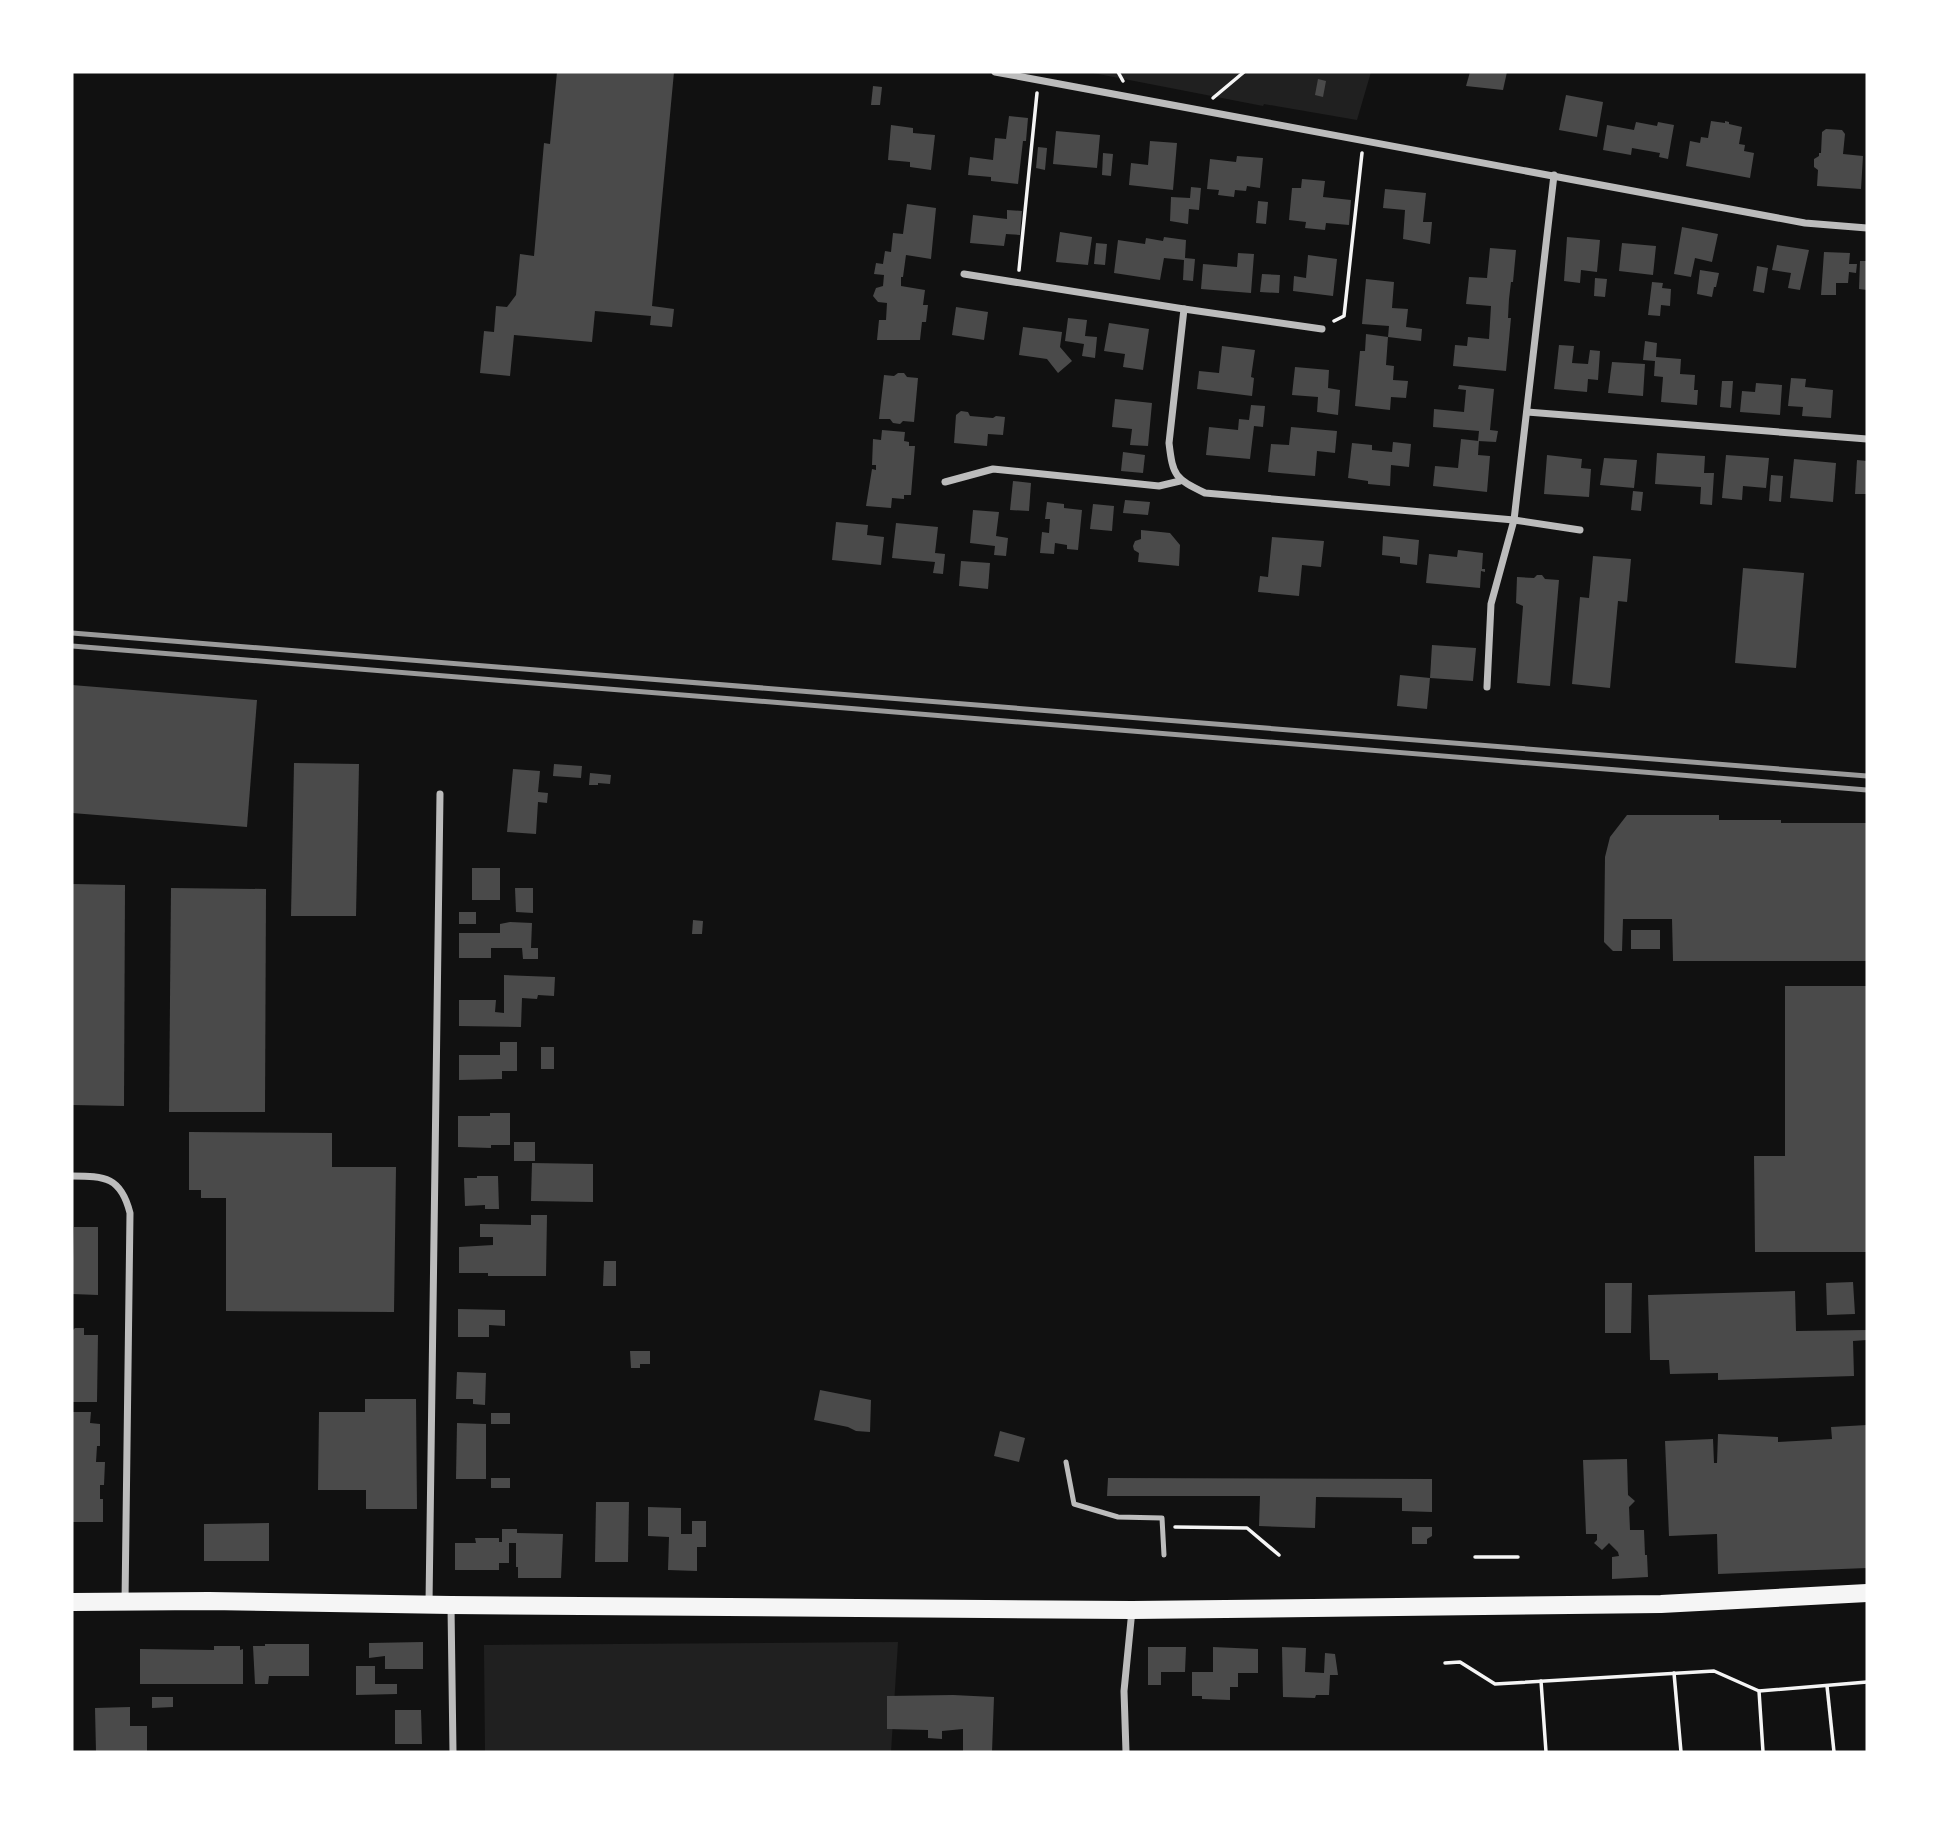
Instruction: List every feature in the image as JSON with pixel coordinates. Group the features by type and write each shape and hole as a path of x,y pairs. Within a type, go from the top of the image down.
{"main road":[{"path":"72,1602 1132,1610 1615,1605 1867,1593"}],"street":[{"path":"995,72 1805,223 1867,228"},
{"path":"1487,687 1491,604 1514,520 1554,175"},
{"path":"964,274 1322,329"},
{"path":"1184,309 1169,443 1171,464 1180,481 1205,493 1514,520 1580,530"},
{"path":"1527,412 1867,439"},
{"path":"945,482 993,469 1159,486 1180,481"},
{"path":"429,1605 440,794"},
{"path":"72,1176 96,1176 111,1180 127,1198 130,1213 125,1603"},
{"path":"451,1605 453,1752"},
{"path":"1126,1752 1124,1691 1132,1610"}],"lane":[{"path":"1066,1462 1074,1504 1118,1517 1162,1518 1164,1555"}],"path":[{"path":"1199,110 1244,72"},
{"path":"1018,282 1038,80"},
{"path":"1322,329 1344,316 1363,141"},
{"path":"1163,1527 1247,1528 1279,1555"},
{"path":"1475,1557 1518,1557"},
{"path":"1445,1663 1460,1662 1495,1684 1714,1671 1759,1691 1867,1682"},
{"path":"1674,1673 1681,1752"},
{"path":"1541,1681 1546,1752"},
{"path":"1827,1686 1834,1752"},
{"path":"1759,1691 1763,1752"}],"shaded area":[{"path":"1088,72 1371,72 1357,120 1264,104 1263,106"},
{"path":"898,1642 891,1752 485,1752 484,1645"}],"building":[{"path":"557,72 674,72 652,306 674,309 672,327 650,325 651,316 595,311 592,342 514,335 510,376 480,373 484,331 494,332 496,306 507,307 516,295 520,254 534,256 544,143 550,144"},
{"path":"1470,72 1507,72 1503,90 1466,86"},
{"path":"1318,79 1326,81 1323,97 1315,95"},
{"path":"873,86 882,87 880,105 871,105"},
{"path":"1566,95 1603,102 1597,137 1559,130"},
{"path":"1009,116 1028,118 1018,184 991,181 991,177 968,175 970,157 993,160 995,138 1006,139"},
{"path":"1711,121 1725,121 1742,127 1739,144 1745,145 1744,151 1754,153 1750,178 1686,166 1690,141 1700,143 1701,137 1708,138"},
{"path":"1636,122 1657,126 1658,122 1674,125 1668,159 1659,157 1660,153 1632,148 1631,155 1603,150 1607,125 1634,130"},
{"path":"891,125 913,128 913,133 935,135 931,170 910,167 910,162 888,160"},
{"path":"1826,129 1842,130 1845,134 1843,154 1863,156 1861,189 1817,186 1818,170 1814,167 1814,159 1821,153 1822,132"},
{"path":"1056,131 1100,135 1097,168 1053,164"},
{"path":"1150,141 1177,143 1173,190 1129,185 1131,163 1148,165"},
{"path":"1038,147 1047,148 1045,170 1036,168"},
{"path":"1103,153 1113,154 1111,176 1102,175"},
{"path":"1237,156 1263,158 1260,188 1247,186 1246,191 1235,190 1234,197 1218,195 1219,190 1207,189 1210,159 1236,162"},
{"path":"1302,179 1325,181 1323,197 1351,200 1349,225 1326,223 1325,230 1305,228 1306,222 1289,220 1292,188 1301,188"},
{"path":"1191,187 1201,188 1199,210 1189,209 1188,224 1170,221 1171,197 1190,198"},
{"path":"1385,189 1426,193 1423,222 1432,222 1430,244 1403,239 1405,210 1383,208"},
{"path":"1258,201 1268,202 1266,224 1256,223"},
{"path":"907,204 936,208 931,259 906,255 901,277 901,286 925,290 923,305 928,305 926,322 922,322 920,340 877,340 879,320 886,320 887,303 878,302 873,296 876,288 883,286 884,275 874,274 876,263 883,264 885,251 891,252 893,233 903,234"},
{"path":"1007,210 1022,211 1020,235 1006,234 1004,246 970,243 973,215 1007,219"},
{"path":"1682,227 1718,234 1712,262 1695,258 1691,277 1674,274"},
{"path":"1060,232 1092,237 1088,265 1056,262"},
{"path":"1164,237 1186,240 1185,258 1195,259 1193,281 1183,280 1184,260 1164,258 1160,280 1114,273 1118,240 1145,244 1146,238 1163,241"},
{"path":"1567,237 1600,240 1597,272 1581,270 1580,283 1564,281"},
{"path":"1096,243 1107,244 1105,265 1094,264"},
{"path":"1622,243 1656,246 1653,275 1619,271"},
{"path":"1777,245 1809,250 1800,290 1788,288 1791,273 1772,270"},
{"path":"1490,248 1516,250 1509,299 1508,318 1511,318 1506,371 1453,366 1455,345 1467,346 1468,337 1489,339 1491,306 1466,304 1469,277 1487,278"},
{"path":"1824,252 1850,253 1849,264 1857,264 1856,273 1849,272 1848,283 1836,283 1836,295 1821,295"},
{"path":"1238,253 1254,254 1251,293 1201,289 1203,264 1237,267"},
{"path":"1308,255 1337,259 1333,296 1293,291 1294,276 1306,278"},
{"path":"1860,261 1867,261 1867,290 1859,289"},
{"path":"1757,266 1768,268 1764,293 1753,291"},
{"path":"1700,270 1719,273 1712,297 1697,294"},
{"path":"1262,274 1280,275 1279,293 1260,292"},
{"path":"1595,278 1607,279 1605,297 1594,296"},
{"path":"1366,279 1394,282 1392,308 1408,309 1406,327 1422,329 1421,341 1388,337 1389,326 1362,324"},
{"path":"1652,282 1663,283 1662,288 1671,289 1670,306 1661,305 1660,316 1648,315"},
{"path":"956,307 988,312 984,340 952,335"},
{"path":"1068,318 1087,320 1085,336 1097,337 1095,358 1082,356 1084,344 1065,341"},
{"path":"1109,323 1149,329 1143,370 1123,367 1125,354 1104,351"},
{"path":"1023,327 1062,332 1060,347 1072,361 1058,373 1047,359 1019,355"},
{"path":"1366,334 1388,337 1386,365 1394,366 1393,380 1408,381 1406,398 1391,397 1390,410 1355,406 1360,351 1365,351"},
{"path":"1645,341 1657,343 1656,357 1681,359 1680,374 1695,375 1697,405 1661,402 1663,377 1654,376 1655,361 1643,360"},
{"path":"1559,345 1574,346 1572,363 1588,364 1590,350 1600,351 1598,380 1588,379 1587,392 1554,389"},
{"path":"1222,346 1255,350 1251,377 1254,378 1252,396 1197,389 1199,371 1219,373"},
{"path":"1612,362 1645,364 1643,396 1608,393"},
{"path":"1295,367 1329,370 1328,388 1340,390 1338,415 1317,412 1318,397 1292,395"},
{"path":"898,373 918,378 914,422 903,421 900,424 893,423 890,419 879,419 884,375 894,376"},
{"path":"1791,378 1806,379 1805,387 1833,390 1831,418 1802,416 1803,407 1788,406"},
{"path":"1722,381 1733,381 1731,408 1720,407"},
{"path":"1756,383 1782,385 1780,415 1740,412 1742,391 1755,392"},
{"path":"1459,385 1494,389 1490,430 1498,431 1496,442 1478,441 1479,431 1433,427 1434,409 1464,412 1466,390 1458,389"},
{"path":"1115,399 1152,403 1148,446 1130,445 1132,429 1112,427"},
{"path":"1251,405 1265,406 1263,427 1254,426 1250,459 1206,455 1209,427 1238,430 1239,419 1249,420"},
{"path":"961,411 968,412 970,416 1005,417 1003,435 988,434 987,446 954,443 956,415"},
{"path":"1291,427 1337,431 1335,453 1317,451 1315,476 1268,472 1271,444 1289,445"},
{"path":"882,430 905,432 904,441 909,442 909,446 915,446 911,495 904,495 904,499 892,498 891,508 866,506 872,469 876,470 876,465 872,465 873,439 881,440"},
{"path":"1461,439 1479,441 1478,455 1490,456 1487,492 1433,486 1435,466 1458,468"},
{"path":"1393,442 1411,444 1409,467 1391,465 1390,486 1368,484 1368,481 1348,478 1352,443 1372,445 1372,450 1392,452"},
{"path":"1123,452 1145,455 1143,473 1121,471"},
{"path":"1657,453 1705,456 1704,473 1714,473 1712,505 1700,504 1701,487 1655,484"},
{"path":"1547,455 1582,459 1581,468 1591,469 1589,497 1544,494"},
{"path":"1726,455 1769,458 1766,488 1743,486 1742,500 1722,498"},
{"path":"1604,458 1637,460 1634,488 1600,485"},
{"path":"1794,459 1836,463 1833,502 1790,498"},
{"path":"1857,460 1867,461 1867,494 1855,494"},
{"path":"1771,475 1783,476 1781,502 1769,501"},
{"path":"1013,481 1031,483 1029,511 1010,510"},
{"path":"1633,491 1643,492 1641,511 1631,510"},
{"path":"1125,500 1150,502 1148,515 1123,513"},
{"path":"1047,502 1082,510 1078,550 1067,549 1067,545 1055,543 1054,554 1040,553 1042,532 1049,533 1050,519 1045,519"},
{"path":"1093,504 1114,506 1112,531 1090,529"},
{"path":"973,510 999,512 996,536 1008,538 1006,556 994,555 995,546 970,543"},
{"path":"836,522 868,525 867,535 884,537 881,565 832,560"},
{"path":"896,523 938,527 935,553 945,554 943,574 933,573 935,562 892,558"},
{"path":"1141,530 1170,533 1180,545 1179,566 1138,562 1139,553 1133,546 1135,541 1141,539"},
{"path":"1383,536 1419,540 1417,565 1400,563 1400,557 1382,555"},
{"path":"1272,537 1324,541 1321,567 1302,565 1299,596 1258,592 1260,576 1268,577"},
{"path":"1458,550 1483,553 1482,569 1485,569 1485,572 1481,571 1480,588 1426,583 1429,554 1457,557"},
{"path":"1593,556 1631,559 1627,602 1618,601 1610,688 1572,684 1580,597 1589,598"},
{"path":"961,561 990,563 988,589 959,586"},
{"path":"1743,568 1804,573 1796,668 1735,663"},
{"path":"1542,575 1545,579 1559,580 1550,686 1517,683 1523,606 1516,603 1517,577 1534,578"},
{"path":"1432,645 1476,648 1473,681 1430,678"},
{"path":"1400,675 1430,678 1427,709 1397,706"},
{"path":"72,685 257,700 247,827 72,813"},
{"path":"294,763 359,764 356,916 291,916"},
{"path":"554,764 582,766 581,778 553,776"},
{"path":"513,769 540,771 538,792 548,793 547,803 538,802 536,834 507,832"},
{"path":"590,773 611,775 610,784 589,785"},
{"path":"1627,815 1719,815 1719,820 1867,823 1867,961 1673,961 1672,919 1623,919 1622,951 1613,951 1604,942 1605,857 1610,837"},
{"path":"472,868 500,868 500,900 472,900"},
{"path":"72,884 125,885 124,1106 72,1105"},
{"path":"171,888 266,889 265,1112 169,1112"},
{"path":"515,888 533,888 533,913 516,912"},
{"path":"459,912 476,912 476,924 459,924"},
{"path":"693,920 703,921 702,934 692,934"},
{"path":"532,923 531,948 538,948 538,959 523,959 522,948 491,948 491,958 459,958 459,933 500,933 500,924"},
{"path":"1631,930 1660,930 1660,949 1631,949"},
{"path":"504,975 555,977 554,996 522,998 521,1027 459,1026 459,1000 496,1000 495,1012 504,1013"},
{"path":"1785,986 1867,986 1867,1252 1755,1252 1754,1156 1785,1156"},
{"path":"500,1042 517,1042 517,1071 502,1071 502,1079 459,1080 459,1055 500,1055"},
{"path":"541,1047 554,1047 554,1069 541,1069"},
{"path":"490,1113 510,1113 510,1145 491,1145 491,1148 458,1147 458,1116 490,1116"},
{"path":"189,1132 332,1133 332,1167 396,1167 394,1312 226,1311 226,1198 201,1198 201,1190 189,1190"},
{"path":"514,1142 535,1142 535,1161 514,1161"},
{"path":"532,1163 593,1164 593,1202 531,1201"},
{"path":"498,1176 499,1209 485,1209 485,1205 465,1206 464,1178"},
{"path":"531,1215 547,1215 546,1276 459,1273 459,1247 493,1245 493,1237 480,1237 480,1224 531,1225"},
{"path":"74,1227 98,1227 98,1295 72,1294"},
{"path":"604,1261 616,1261 616,1286 603,1286"},
{"path":"1853,1282 1855,1314 1827,1315 1826,1283"},
{"path":"1605,1283 1632,1283 1631,1333 1605,1333"},
{"path":"1795,1291 1796,1331 1867,1330 1867,1340 1853,1341 1854,1376 1718,1380 1718,1373 1670,1374 1669,1360 1650,1360 1648,1295"},
{"path":"458,1309 505,1310 505,1326 489,1325 489,1337 458,1337"},
{"path":"75,1328 84,1328 84,1335 98,1335 97,1402 72,1402 72,1331"},
{"path":"630,1351 650,1351 650,1364 631,1368"},
{"path":"457,1372 486,1373 485,1405 473,1404 473,1399 456,1399"},
{"path":"820,1390 871,1400 870,1432 814,1420"},
{"path":"365,1399 416,1399 417,1509 366,1509 366,1490 318,1490 319,1412 365,1412"},
{"path":"72,1412 91,1412 90,1423 100,1424 100,1446 97,1446 96,1462 105,1462 104,1485 100,1485 103,1522 72,1522"},
{"path":"491,1413 510,1413 510,1424 491,1424"},
{"path":"457,1423 486,1424 486,1479 456,1479"},
{"path":"1867,1425 1867,1568 1718,1574 1717,1534 1669,1536 1665,1441 1713,1439 1714,1463 1717,1463 1718,1434 1778,1437 1778,1442 1832,1439 1831,1427"},
{"path":"1000,1431 1025,1438 1019,1462 994,1456"},
{"path":"1627,1459 1628,1495 1635,1501 1629,1507 1630,1530 1644,1530 1648,1577 1612,1579 1612,1557 1619,1556 1618,1552 1609,1543 1602,1550 1594,1543 1597,1534 1586,1534 1583,1460"},
{"path":"491,1478 510,1478 510,1488 491,1488"},
{"path":"1108,1478 1432,1479 1432,1512 1402,1511 1402,1498 1316,1497 1315,1528 1259,1526 1260,1496 1107,1496"},
{"path":"596,1502 629,1502 628,1562 595,1562"},
{"path":"648,1507 681,1508 681,1534 692,1534 692,1521 706,1521 706,1547 697,1547 697,1571 668,1570 669,1537 648,1536"},
{"path":"269,1523 269,1561 204,1561 204,1524"},
{"path":"1412,1527 1432,1527 1432,1536 1427,1539 1427,1544 1412,1544"},
{"path":"502,1529 517,1529 517,1533 563,1534 561,1578 518,1578 516,1543 509,1543 509,1563 499,1563 499,1570 455,1570 455,1543 476,1543 475,1538 499,1538 499,1542 502,1542"},
{"path":"423,1642 423,1669 385,1669 385,1656 369,1658 369,1643"},
{"path":"309,1644 309,1676 269,1676 268,1684 255,1684 253,1646"},
{"path":"214,1646 240,1646 240,1650 243,1649 243,1684 140,1684 140,1649 214,1650"},
{"path":"1148,1647 1186,1647 1185,1672 1161,1672 1161,1685 1148,1685"},
{"path":"1213,1647 1258,1649 1258,1673 1238,1673 1238,1687 1230,1687 1230,1700 1192,1696 1192,1672 1213,1672"},
{"path":"1282,1647 1306,1648 1305,1672 1324,1673 1325,1653 1335,1654 1338,1675 1330,1675 1329,1695 1316,1695 1315,1698 1283,1697"},
{"path":"356,1666 375,1666 375,1684 397,1684 397,1694 356,1695"},
{"path":"887,1696 994,1697 992,1752 963,1752 963,1729 942,1731 942,1739 928,1738 928,1730 887,1729"},
{"path":"152,1697 173,1697 173,1707 152,1708"},
{"path":"130,1707 130,1726 147,1726 147,1752 96,1752 95,1708"},
{"path":"395,1710 421,1710 422,1744 395,1744"}],"railway":[{"path":"72,633 1867,776"},
{"path":"72,646 1867,790"}]}
